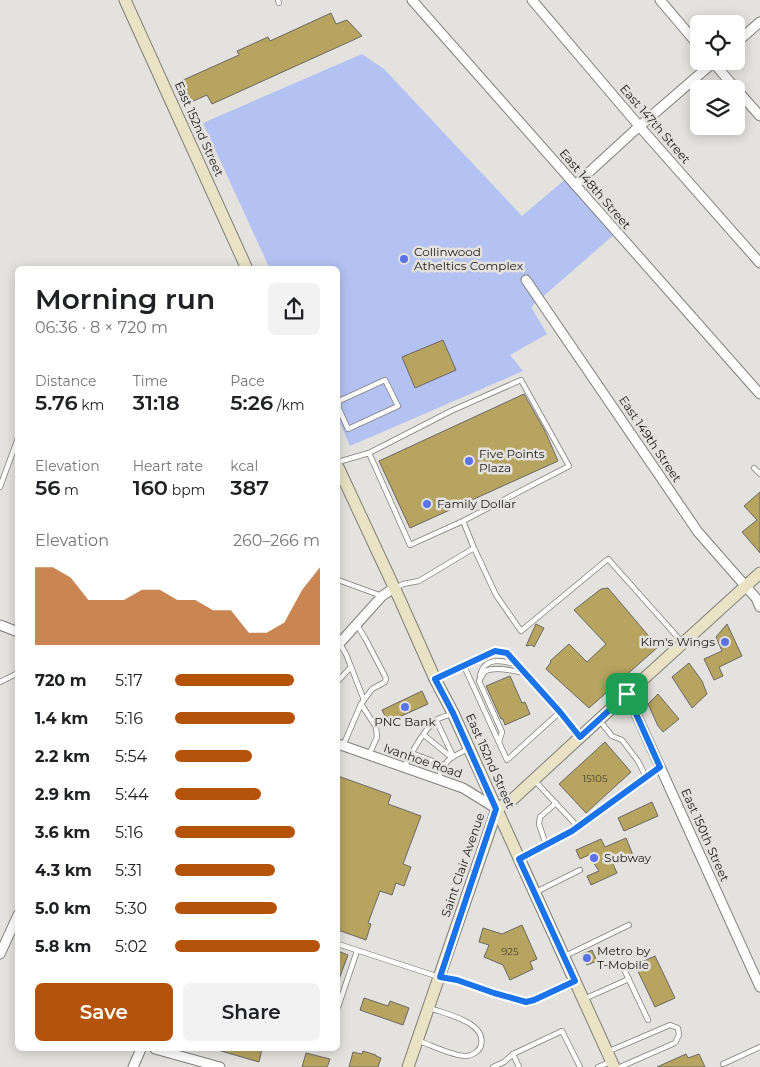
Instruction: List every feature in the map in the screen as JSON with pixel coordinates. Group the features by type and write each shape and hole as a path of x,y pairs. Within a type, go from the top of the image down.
{"street":[{"name":"East 152nd Street","path":"125,0 246,266"},
{"name":"East 148th Street","path":"412,0 760,394"},
{"name":"East 147th Street","path":"532,0 640,127 760,263"},
{"path":"660,0 690,35"},
{"path":"745,35 760,22"},
{"path":"575,185 705,70"},
{"path":"721,70 729,80"},
{"path":"745,99 760,116"},
{"name":"East 149th Street","path":"526,280 698,532 756,598 760,607"},
{"name":"East 152nd Street","path":"340,471 613,1062"},
{"name":"Saint Clair Avenue","path":"408,1067 496,809 514,798 760,573"},
{"path":"340,642 382,596 394,588"},
{"path":"0,626 15,631"},
{"name":"East 150th Street","path":"627,694 760,986"},
{"name":"Ivanhoe Road","path":"340,745 463,788 496,809"},
{"path":"0,954 15,922"},
{"path":"133,1067 140,1051"},
{"path":"162,1051 220,1067"}],"lane":[{"path":"340,401 385,380 398,406 348,429 340,418"},
{"path":"340,461 369,452 451,411 521,380 569,466 463,521 410,545 369,452"},
{"path":"0,487 15,446"},
{"path":"754,468 760,474"},
{"path":"463,521 496,595 521,631 608,559 682,643"},
{"path":"394,588 403,584 420,581 474,548"},
{"path":"340,581 382,596"},
{"path":"340,745 363,702 372,689 385,682 386,678 366,638 356,624"},
{"path":"340,646 346,654 363,702 376,727 377,737 368,755"},
{"path":"435,679 495,651 507,653 580,737"},
{"path":"499,743 502,732 479,681 481,671 491,661 506,661 517,664"},
{"path":"464,666 507,760 560,712"},
{"path":"340,679 351,667"},
{"path":"479,681 488,670 496,669 526,673"},
{"path":"0,682 15,674"},
{"path":"404,768 411,753 436,720 453,713"},
{"path":"436,720 452,756"},
{"path":"599,720 612,736 622,740 638,760 646,778"},
{"path":"424,735 452,756"},
{"path":"438,780 444,765 452,756 469,749"},
{"path":"411,753 444,765"},
{"path":"519,859 578,827 660,767"},
{"path":"534,780 578,827"},
{"path":"546,845 539,824 540,817 556,803"},
{"path":"534,892 580,870"},
{"path":"564,956 630,925"},
{"path":"340,945 526,1002 575,981"},
{"path":"340,1001 357,950"},
{"path":"622,965 648,1020"},
{"path":"583,999 629,979"},
{"path":"418,1040 458,1055 468,1056 476,1053 481,1048 482,1040 478,1030 470,1023 429,1008"},
{"path":"598,1067 675,1043 680,1035 678,1028 670,1025 613,1062"},
{"path":"493,1067 504,1062 513,1054 562,1031 580,1067"},
{"path":"722,1064 760,1047"},
{"path":"513,1054 519,1067"}],"shaded area":[{"name":"Collinwood Atheltics Complex","path":"362,54 384,69 522,216 568,177 617,232 531,307 547,334 510,355 523,371 350,446 340,423 340,266 269,266 203,123"}],"building":[{"path":"331,13 336,24 347,20 362,36 212,104 207,95 191,102 181,81 239,55 237,51 268,37 270,41"},
{"path":"443,340 456,370 415,388 402,357"},
{"name":"Five Points Plaza","path":"524,394 545,431 558,461 410,528 379,461"},
{"path":"760,492 760,553 742,532 757,520 744,506"},
{"path":"608,588 658,647 589,708 546,669 550,661 569,644 587,662 606,644 574,610 601,589"},
{"path":"536,624 544,628 534,647 532,645 526,646"},
{"path":"727,624 742,656 719,667 723,676 714,680 704,659 722,651 716,637"},
{"path":"689,663 702,681 707,694 692,708 672,677"},
{"path":"510,676 522,703 525,702 530,714 505,725 486,686"},
{"name":"PNC Bank","path":"422,691 428,704 388,722 382,710"},
{"path":"658,694 679,719 663,732 658,726 648,704"},
{"path":"605,742 631,772 586,813 559,784"},
{"path":"340,777 391,795 388,804 421,816 403,864 411,867 404,886 396,883 392,895 380,891 368,923 371,924 366,940 340,931"},
{"path":"652,802 658,816 624,831 618,818"},
{"path":"626,838 633,855 613,864 617,873 591,885 587,876 599,871 593,862 591,854 580,859 576,850 601,839 605,847"},
{"path":"522,925 537,959 530,962 533,969 510,980 503,965 484,957 489,945 479,942 483,928 502,934"},
{"path":"592,950 597,961 587,965 583,954"},
{"path":"340,952 348,955 340,976"},
{"path":"655,956 675,998 655,1007 635,965"},
{"path":"364,998 388,1006 390,1001 409,1008 403,1025 360,1010"},
{"path":"221,1051 262,1051 259,1062"},
{"path":"363,1051 381,1058 378,1067 349,1067 353,1052 362,1054"},
{"path":"306,1053 330,1059 327,1067 302,1067"},
{"path":"686,1054 688,1058 699,1054 705,1067 657,1067"}],"place":[{"name":"Collinwood Atheltics Complex","path":"404,259"},
{"name":"Five Points Plaza","path":"469,461"},
{"name":"Family Dollar","path":"427,504"},
{"name":"Kim's Wings","path":"725,642"},
{"name":"PNC Bank","path":"405,707"},
{"name":"Subway","path":"594,858"},
{"name":"Metro by T-Mobile","path":"587,958"}],"route":[{"path":"495,651 507,653 580,737 627,694 660,767 572,831 519,859 575,981 526,1002 457,980 440,977 496,809 453,713 435,679 495,651"}]}
